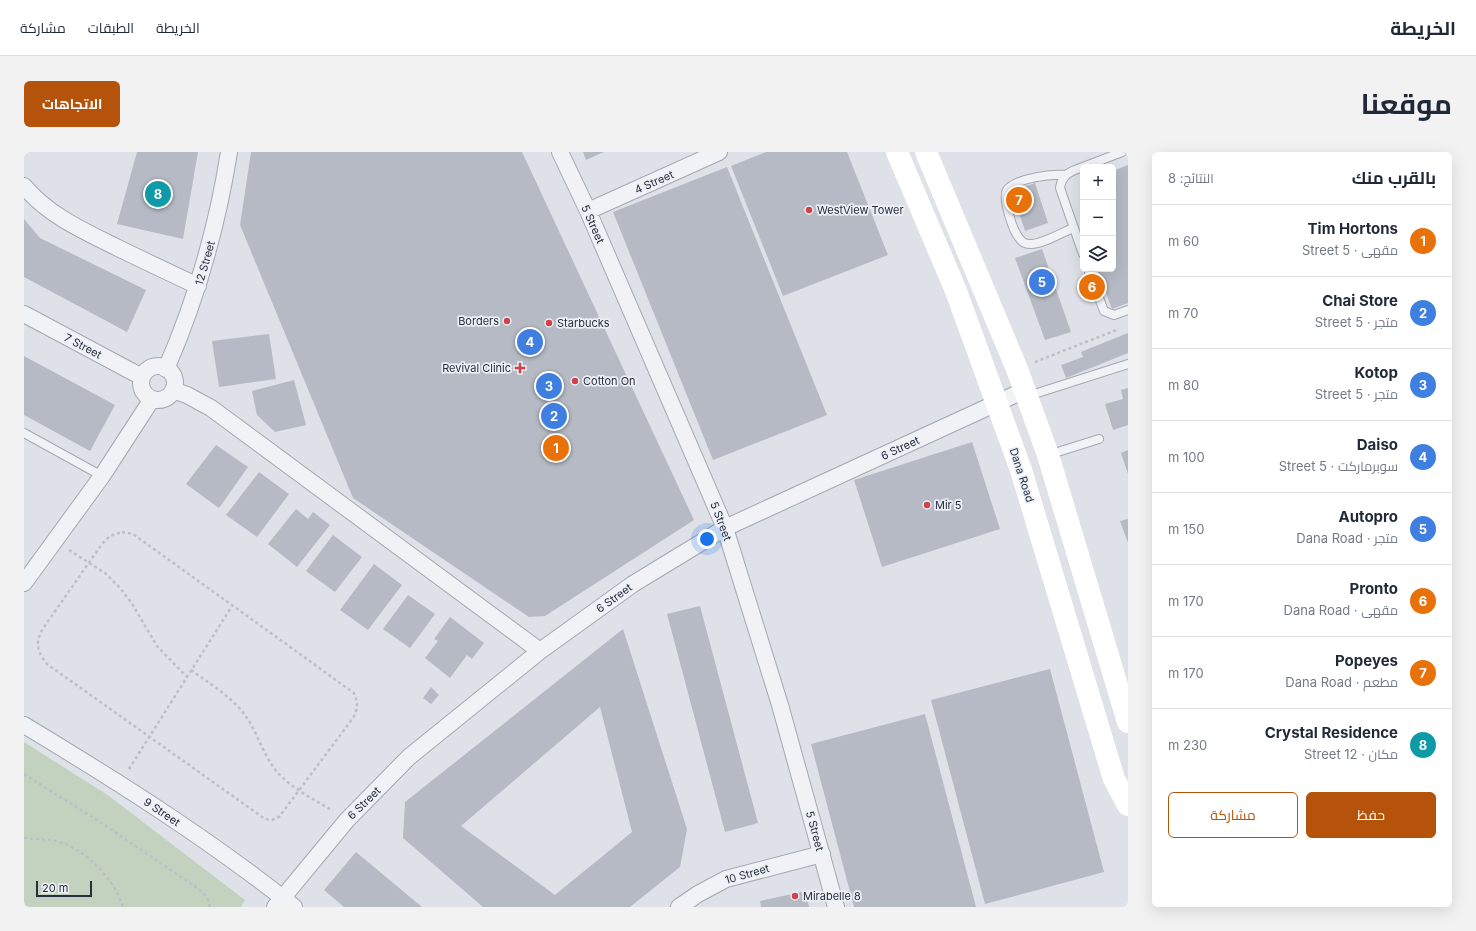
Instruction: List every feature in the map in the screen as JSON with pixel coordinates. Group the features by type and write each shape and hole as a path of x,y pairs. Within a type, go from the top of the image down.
{"street":[{"name":"12 Street","path":"166,369 183,330 212,239 223,191 229,152"},
{"name":"5 Street","path":"560,152 588,211 725,528 780,705 836,907"},
{"name":"4 Street","path":"588,211 719,152"},
{"name":"Dana Road","path":"897,152 956,291 1021,470 1114,779 1128,805"},
{"path":"926,152 1018,369 1048,455 1128,722"},
{"path":"24,186 56,216 83,231 198,286"},
{"name":"7 Street","path":"24,314 142,377"},
{"path":"159,366 166,369 172,374 174,382 173,390 168,397 160,400 152,399 142,390 142,377 146,371 152,367 159,366"},
{"path":"173,390 193,397 210,408 540,651"},
{"name":"6 Street","path":"283,904 347,820 409,757 540,651 633,584 725,528 997,403 1026,394"},
{"path":"24,582 102,476 152,399"},
{"name":"9 Street","path":"24,725 120,783 207,842 283,904"},
{"name":"10 Street","path":"679,907 698,894 726,879 822,854"}],"lane":[{"path":"1099,164 1122,152"},
{"path":"1073,228 1034,244 1024,242 1017,236 1005,200 1007,191 1014,185 1044,175 1065,175 1080,168"},
{"path":"1065,175 1061,181 1060,188 1080,246"},
{"path":"1089,272 1104,312 1114,315 1128,310"},
{"path":"1026,394 1128,364"},
{"path":"24,433 102,476"},
{"path":"1048,455 1099,439"}],"path":[{"path":"1018,369 1121,328"},
{"path":"122,532 133,534 232,606 347,687 354,693 358,701 357,711 300,791 279,817 272,820 264,819 148,738 47,664 40,656 37,646 38,636 88,562 110,536 122,532"},
{"path":"54,541 104,573 119,586 131,602 157,646 187,677"},
{"path":"120,783 232,606"},
{"path":"191,670 236,704 253,727 271,764 279,774 300,791 347,820"},
{"path":"24,774 103,824 203,892 210,907"},
{"path":"24,838 53,841 83,854 107,876 123,907"}],"green space":[{"path":"24,742 109,796 245,900 241,907 24,907"}],"building":[{"path":"137,152 198,152 183,239 117,224"},
{"path":"251,152 522,152 694,520 545,616 529,617 353,498 240,225"},
{"path":"583,152 604,152 586,160"},
{"name":"WestView Tower","path":"766,152 847,152 888,255 783,296 731,166"},
{"path":"1128,165 1128,303 1112,309 1098,272 1116,272 1116,170"},
{"path":"727,167 827,415 713,460 613,212"},
{"path":"1035,183 1048,223 1025,231 1012,191"},
{"path":"24,219 40,238 146,290 127,332 24,277"},
{"path":"1042,249 1071,332 1045,340 1015,258"},
{"path":"1128,333 1128,353 1066,378 1061,365 1083,357 1081,352"},
{"path":"269,334 276,379 219,387 212,341"},
{"path":"24,356 115,405 90,451 24,415"},
{"path":"294,380 306,425 275,432 257,415 252,391"},
{"path":"1128,388 1128,425 1113,430 1105,404 1123,399 1121,390"},
{"name":"Mir 5","path":"972,442 1000,529 882,567 854,480"},
{"path":"216,445 248,467 219,508 186,484"},
{"path":"1128,450 1128,474 1121,453"},
{"path":"259,472 289,494 257,537 226,515"},
{"path":"296,509 308,519 313,512 330,525 297,567 268,544"},
{"path":"1128,519 1128,543 1120,521"},
{"path":"333,535 362,557 335,592 306,571"},
{"path":"374,564 402,585 368,630 340,610"},
{"path":"408,595 435,614 410,648 383,629"},
{"path":"700,606 758,823 725,832 667,614"},
{"path":"450,617 484,643 472,659 467,655 450,678 425,658 438,641 434,639"},
{"path":"623,629 687,829 680,867 630,907 483,907 403,838 405,802","holes":["600,707 632,832 555,895 461,826"]},
{"path":"1050,669 1104,872 985,904 931,700"},
{"path":"431,687 439,695 431,704 423,698"},
{"path":"925,714 976,907 854,907 811,744"},
{"path":"356,852 422,907 344,907 324,890"},
{"name":"Mirabelle 8","path":"806,891 809,907 761,907 760,901"}],"place":[{"name":"Crystal Residence","path":"158,194"},
{"name":"Popeyes","path":"1019,200"},
{"name":"WestView Tower","path":"809,210"},
{"name":"Autopro","path":"1042,282"},
{"name":"Pronto","path":"1092,287"},
{"name":"Borders","path":"507,321"},
{"name":"Starbucks","path":"549,323"},
{"name":"Daiso","path":"530,342"},
{"name":"Revival Clinic","path":"520,368"},
{"name":"Cotton On","path":"575,381"},
{"name":"Kotop","path":"549,386"},
{"name":"Chai Store","path":"554,416"},
{"name":"Tim Hortons","path":"556,448"},
{"name":"Mir 5","path":"927,505"},
{"name":"Mirabelle 8","path":"795,896"}]}
